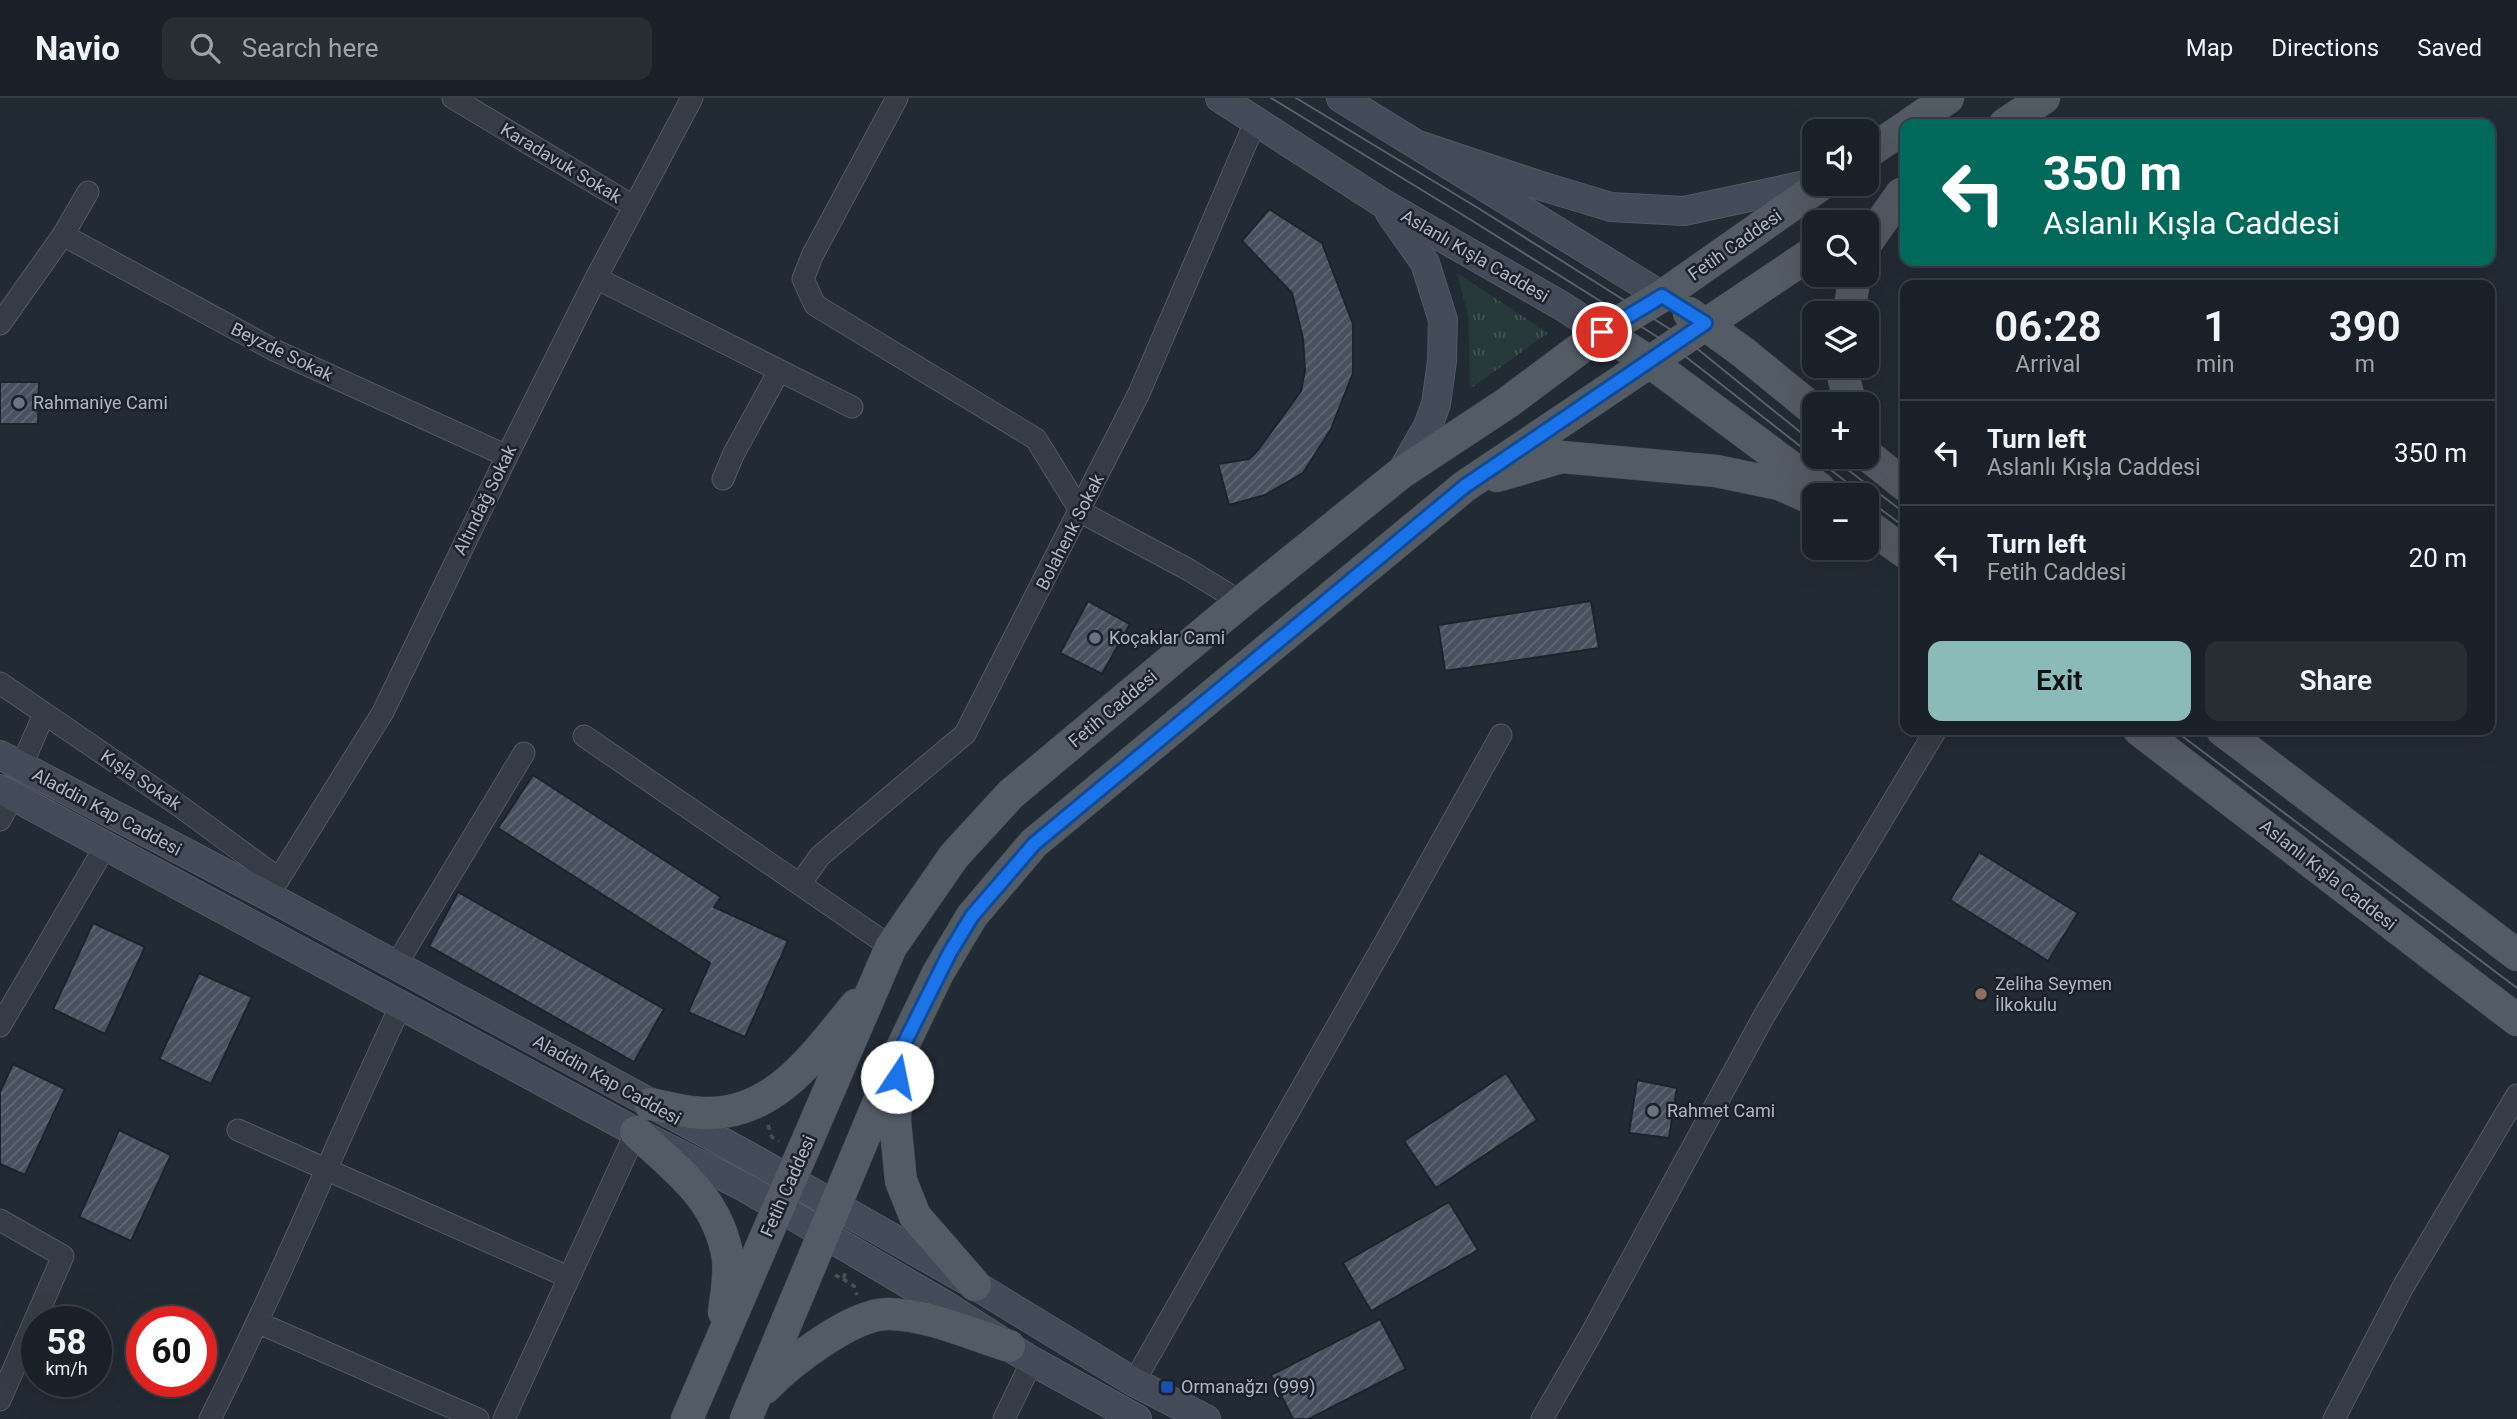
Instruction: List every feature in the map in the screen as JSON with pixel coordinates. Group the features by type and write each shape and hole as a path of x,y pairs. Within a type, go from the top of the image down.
{"main road":[{"path":"1918,119 1948,98"},
{"path":"2012,119 2044,98"},
{"path":"1879,145 1900,131"},
{"path":"1876,210 1900,195"},
{"name":"Fetih Caddesi","path":"687,1419 891,947 954,856 1011,794 1401,473 1507,403 1602,332 1662,296 1805,196"},
{"path":"1879,226 1900,197"},
{"path":"750,1409 898,1056 938,973 972,916 1034,844 1465,486 1802,260"},
{"path":"1662,296 1705,323 1802,400"},
{"name":"Aslanlı Kışla Caddesi","path":"1602,332 1650,362 1812,483"},
{"path":"1465,486 1562,457 1716,471 1779,484 1802,494"},
{"path":"1879,457 1899,481"},
{"path":"1879,465 1899,481"},
{"path":"1879,534 1900,549"},
{"name":"Aslanlı Kışla Caddesi","path":"2146,735 2517,1020"},
{"path":"2229,735 2517,955"},
{"path":"650,1104 704,1113 742,1108 772,1095 801,1071 877,980"},
{"path":"898,1056 895,1121 901,1181 915,1216 975,1285"},
{"path":"636,1132 707,1202 719,1221 729,1261 719,1345"},
{"path":"750,1409 784,1368 806,1350 855,1323 886,1313 925,1319 1020,1353"}],"street":[{"name":"Karadavuk Sokak","path":"453,98 634,206"},
{"name":"Altındağ Sokak","path":"274,887 383,712 596,278 692,98"},
{"path":"897,98 812,256 803,279 815,305 1036,439 1081,512 1189,570 1241,602"},
{"name":"Aslanlı Kışla Caddesi","path":"1220,98 1384,204 1562,306 1602,332"},
{"path":"1341,98 1662,296"},
{"name":"Bolahenk Sokak","path":"800,884 820,856 965,734 1081,512 1139,393 1256,120"},
{"path":"1418,145 1611,207 1684,211 1802,186"},
{"path":"0,324 63,235 88,192"},
{"path":"1384,204 1425,263 1443,320 1442,361 1436,404 1401,473"},
{"name":"Beyzde Sokak","path":"63,235 274,350 507,456"},
{"path":"596,278 852,407"},
{"path":"723,479 734,453 779,371"},
{"name":"Kışla Sokak","path":"0,683 181,807 274,887"},
{"path":"10,761 44,714"},
{"path":"1135,1382 1501,735"},
{"path":"1542,1419 1764,1016 1933,735"},
{"path":"584,736 891,947"},
{"path":"396,965 524,753"},
{"name":"Aladdin Kap Caddesi","path":"10,761 274,887 396,965 650,1104 828,1220 948,1307 1020,1353 1137,1419"},
{"path":"0,820 7,792"},
{"name":"Aladdin Kap Caddesi","path":"7,792 636,1132 746,1188 785,1194"},
{"path":"0,1026 106,845"},
{"path":"210,1419 259,1323 325,1169 401,1005"},
{"path":"2334,1419 2404,1285 2517,1095"},
{"path":"238,1129 568,1278"},
{"path":"504,1419 636,1132"},
{"path":"0,1220 63,1256 0,1400"},
{"name":"Aladdin Kap Caddesi","path":"828,1220 975,1285 1135,1382 1206,1419"},
{"path":"259,1323 478,1419"},
{"path":"1004,1419 1020,1353"}],"green space":[{"path":"1457,273 1548,333 1470,389 1468,316"}],"building":[{"path":"1269,209 1322,243 1353,324 1353,373 1331,429 1303,473 1265,495 1229,505 1218,464 1249,459 1258,450 1301,391 1305,371 1303,339 1292,293 1242,241"},
{"name":"Rahmaniye Cami","path":"0,382 39,382 38,424 0,424"},
{"name":"Koçaklar Cami","path":"1088,601 1130,624 1102,674 1060,653"},
{"path":"1591,601 1599,648 1445,671 1438,625"},
{"path":"533,775 721,897 714,907 788,941 745,1037 688,1012 710,963 498,828"},
{"path":"1979,852 2078,913 2048,961 1950,900"},
{"path":"458,892 664,1009 634,1062 429,946"},
{"path":"93,923 145,947 105,1034 53,1009"},
{"path":"199,973 252,997 211,1084 159,1059"},
{"path":"13,1064 65,1089 25,1175 0,1164 0,1092"},
{"path":"1506,1073 1537,1120 1436,1188 1404,1141"},
{"name":"Rahmet Cami","path":"1637,1080 1677,1088 1669,1138 1629,1133"},
{"path":"119,1130 171,1155 131,1241 79,1217"},
{"path":"1449,1202 1478,1250 1371,1311 1343,1263"},
{"path":"1380,1319 1406,1369 1309,1419 1293,1419 1271,1375"}],"tram line":[{"path":"1271,98 1672,346 1848,483"},
{"path":"1296,98 1478,208 1684,338 1802,433"},
{"path":"1847,469 1900,509"},
{"path":"1879,508 1900,524"},
{"path":"2181,735 2517,988"}],"place":[{"name":"Rahmaniye Cami","path":"19,403"},
{"name":"Koçaklar Cami","path":"1095,638"},
{"name":"Zeliha Seymen İlkokulu","path":"1981,994"},
{"name":"Rahmet Cami","path":"1653,1111"},
{"name":"Ormanağzı (999)","path":"1167,1387"}],"route":[{"path":"897,1077 898,1056 949,954 972,916 1034,844 1465,486 1705,323 1662,296 1602,332"}]}
